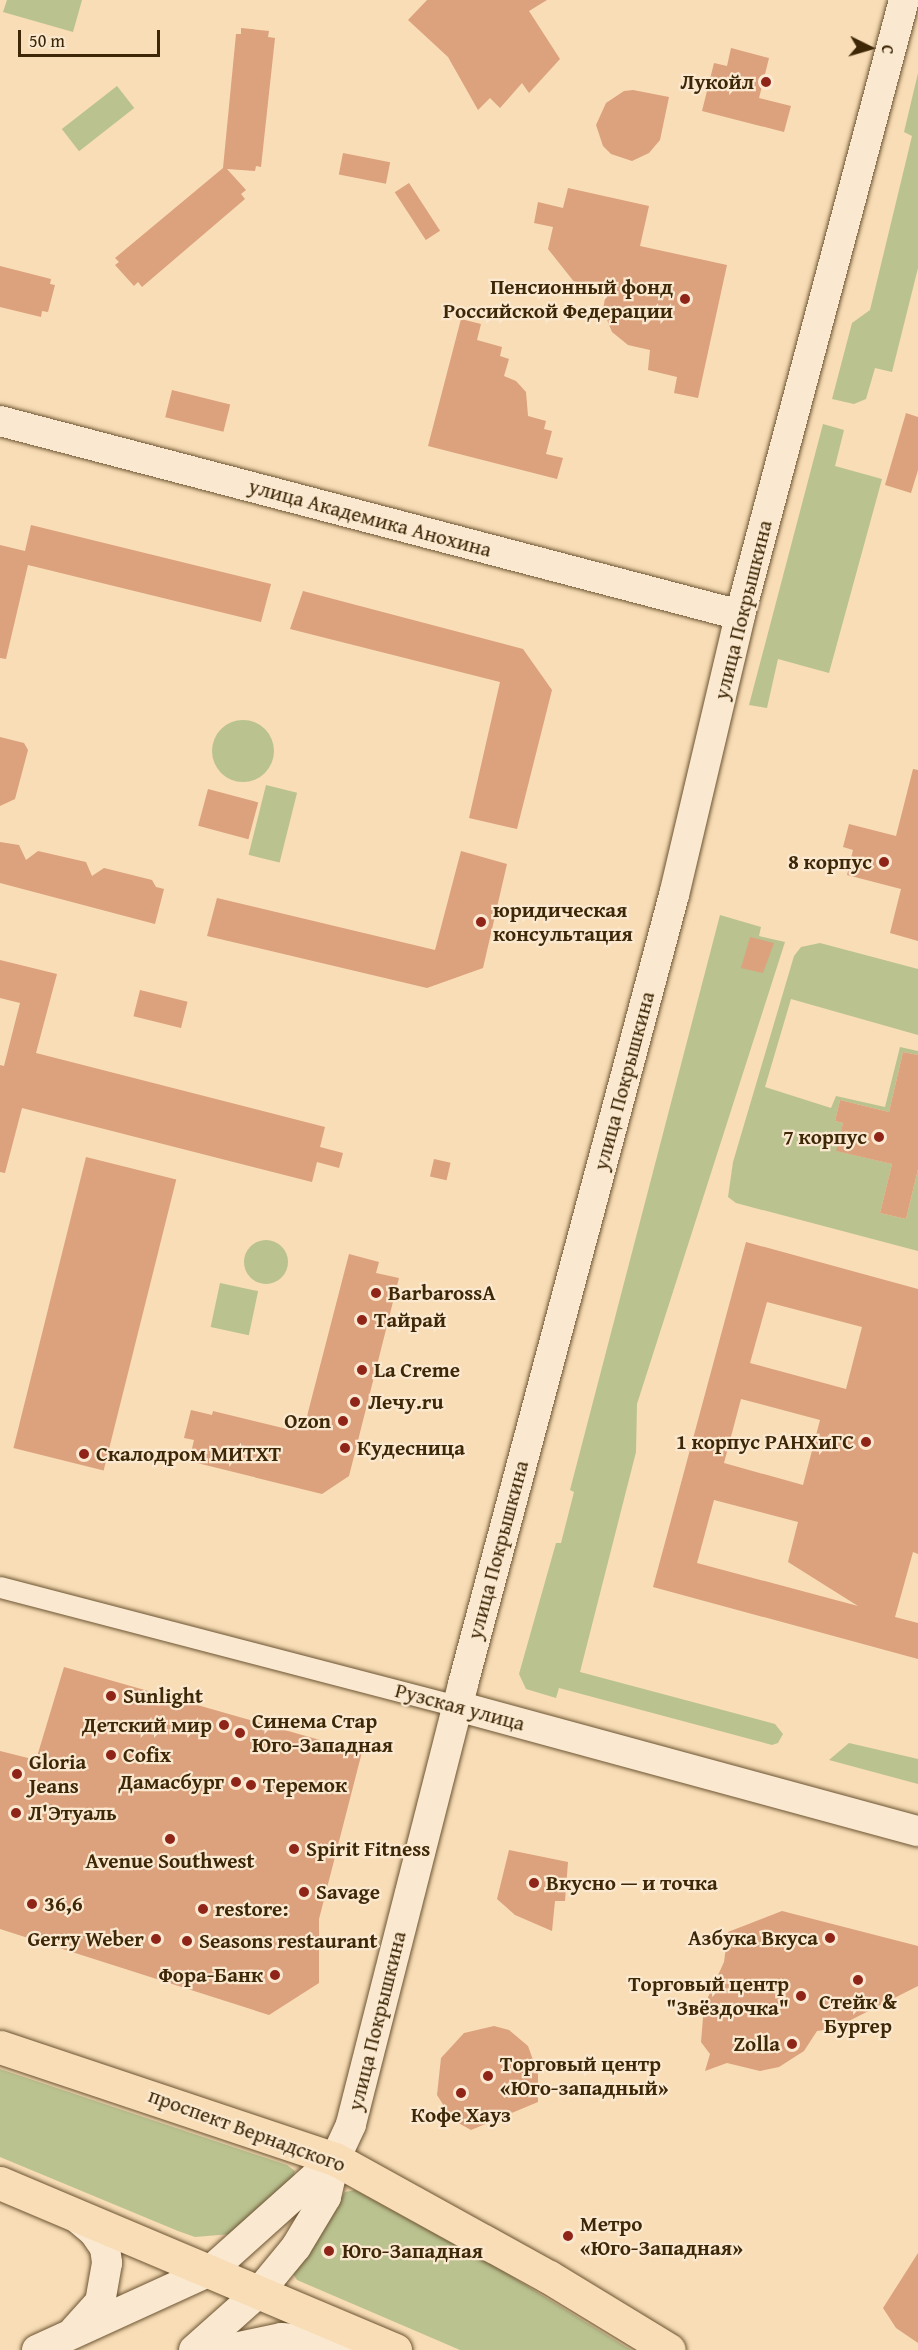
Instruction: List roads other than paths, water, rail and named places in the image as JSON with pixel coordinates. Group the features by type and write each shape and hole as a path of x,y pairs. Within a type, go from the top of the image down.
{"main road":[{"name":"улица Покрышкина","path":"194,2350 259,2292 296,2247 326,2197 335,2158 352,2117 457,1706 674,895 740,615 904,0"},
{"name":"улица Академика Анохина","path":"0,421 740,615"},
{"name":"Рузская улица","path":"457,1706 918,1831"},
{"name":"проспект Вернадского","path":"0,2047 335,2158 549,2277 669,2350"},
{"path":"58,2345 210,2271 335,2158"},
{"path":"0,2183 391,2348"},
{"path":"58,2345 90,2317 100,2302 107,2275 105,2248 94,2232 69,2211"},
{"path":"225,2350 281,2338 391,2348"}],"street":[{"name":"Рузская улица","path":"0,1587 457,1706"}],"place":[{"name":"Лукойл","path":"766,82"},
{"name":"Пенсионный фонд Российской Федерации","path":"685,299"},
{"name":"8 корпус","path":"884,862"},
{"name":"юридическая консультация","path":"481,922"},
{"name":"7 корпус","path":"879,1137"},
{"name":"BarbarossA","path":"376,1293"},
{"name":"Тайрай","path":"362,1320"},
{"name":"La Creme","path":"362,1370"},
{"name":"Лечу.ru","path":"355,1402"},
{"name":"Ozon","path":"343,1421"},
{"name":"1 корпус РАНХиГС","path":"866,1442"},
{"name":"Кудесница","path":"345,1448"},
{"name":"Скалодром МИТХТ","path":"84,1454"},
{"name":"Sunlight","path":"111,1696"},
{"name":"Детский мир","path":"224,1725"},
{"name":"Синема Стар Юго-Западная","path":"240,1733"},
{"name":"Cofix","path":"111,1755"},
{"name":"Gloria Jeans","path":"17,1774"},
{"name":"Дамасбург","path":"236,1782"},
{"name":"Теремок","path":"251,1785"},
{"name":"Л'Этуаль","path":"16,1813"},
{"name":"Avenue Southwest","path":"170,1839"},
{"name":"Spirit Fitness","path":"294,1849"},
{"name":"Вкусно — и точка","path":"534,1883"},
{"name":"Savage","path":"304,1892"},
{"name":"36,6","path":"32,1904"},
{"name":"restore:","path":"203,1909"},
{"name":"Азбука Вкуса","path":"830,1938"},
{"name":"Gerry Weber","path":"156,1939"},
{"name":"Seasons restaurant","path":"187,1941"},
{"name":"Фора-Банк","path":"275,1975"},
{"name":"Стейк & Бургер","path":"858,1980"},
{"name":"Торговый центр \"Звёздочка\"","path":"801,1996"},
{"name":"Zolla","path":"792,2044"},
{"name":"Торговый центр «Юго-западный»","path":"488,2076"},
{"name":"Кофе Хауз","path":"461,2093"},
{"name":"Метро «Юго-Западная»","path":"568,2236"},
{"name":"Юго-Западная","path":"329,2251"}]}
